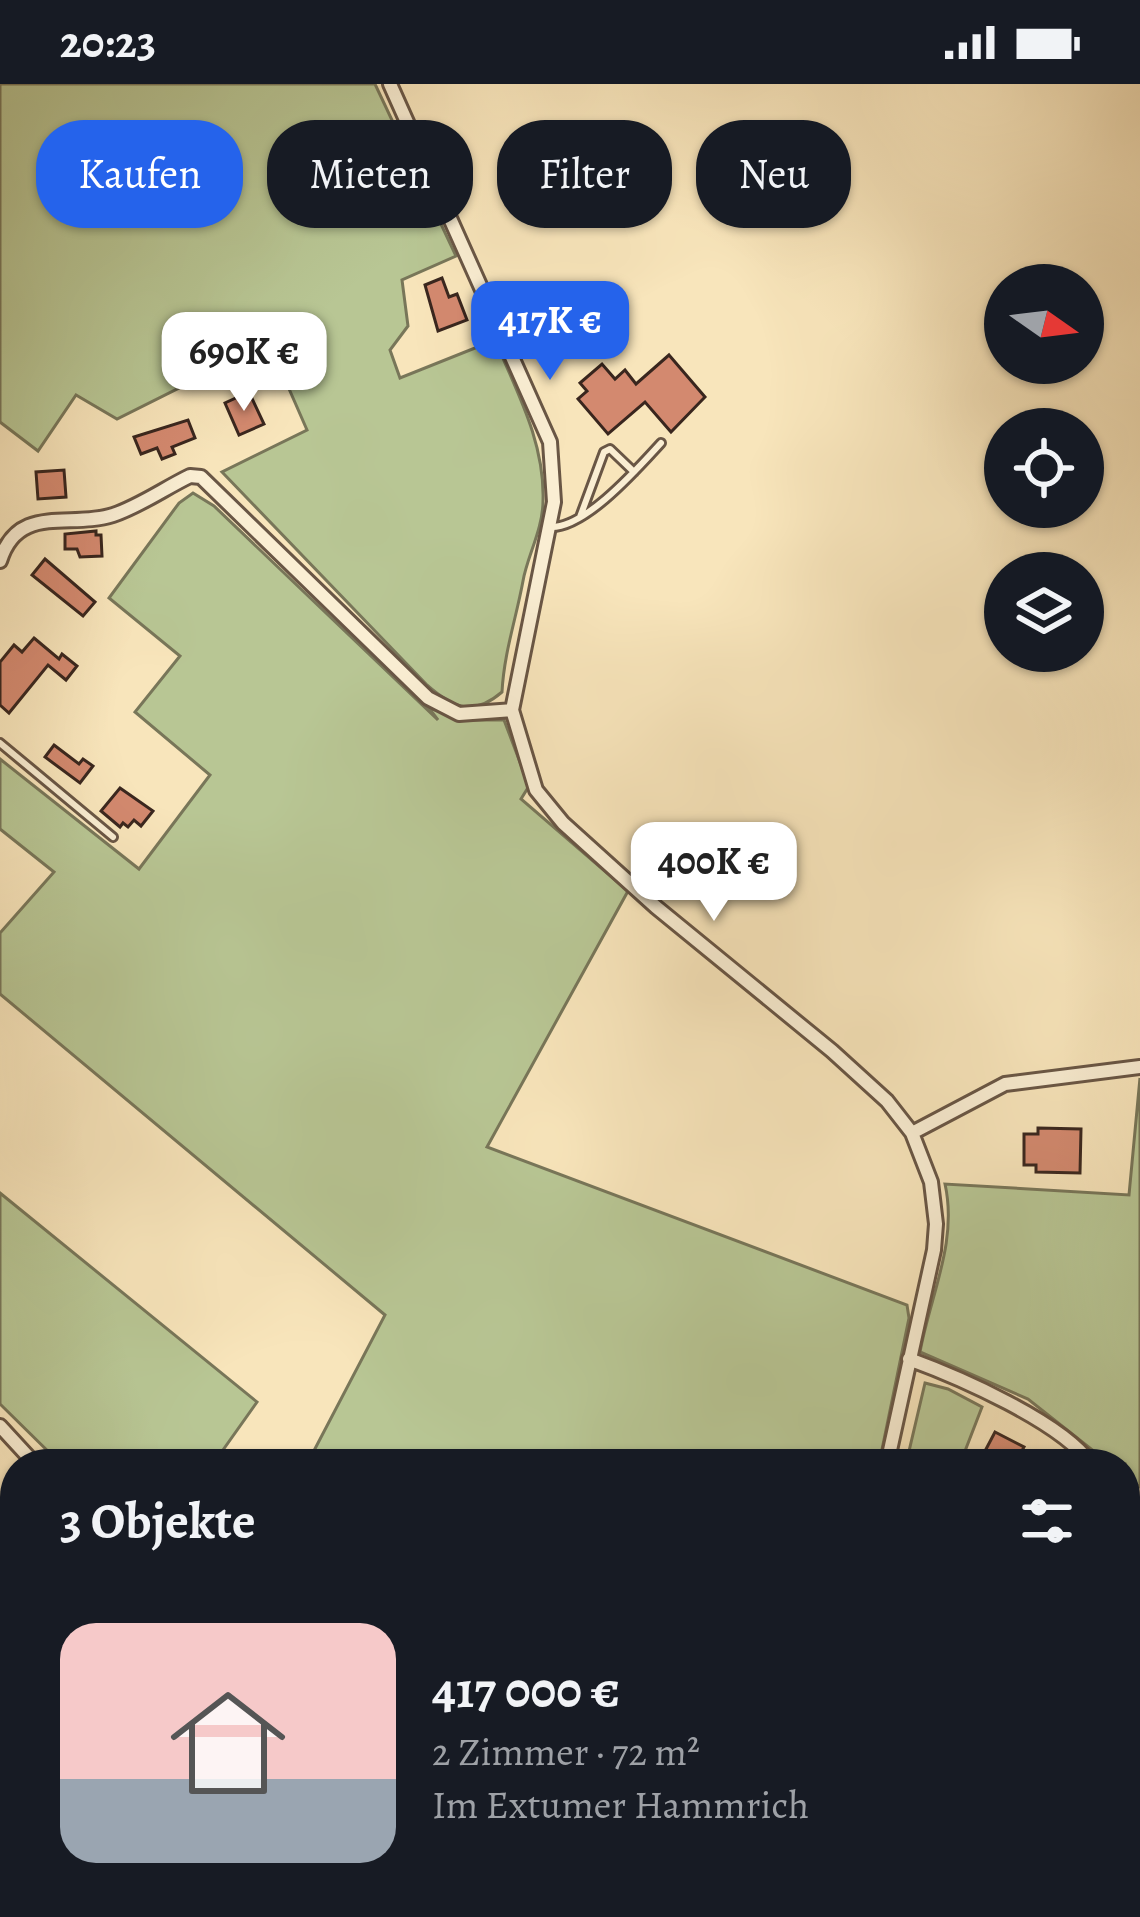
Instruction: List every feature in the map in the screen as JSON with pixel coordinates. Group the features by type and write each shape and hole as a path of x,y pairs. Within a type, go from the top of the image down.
{"street":[{"path":"390,84 550,442 554,502 512,710 536,790 563,824 656,907 887,1102 912,1133 931,1182 936,1224 890,1449"},
{"path":"0,560 13,534 34,523 106,518 190,476 201,477 428,698 459,714 512,710"},
{"path":"912,1133 1005,1084 1140,1066"},
{"path":"909,1359 955,1376 1080,1449"},
{"path":"0,1426 21,1449"}],"lane":[{"path":"549,527 562,528 580,517 661,443"},
{"path":"580,517 604,452 610,449 634,472"},
{"path":"0,743 113,836"}],"green space":[{"path":"0,84 375,84 392,120 267,120 267,228 443,228 456,256 402,280 408,326 390,350 400,378 495,340 528,418 539,459 542,511 502,692 472,707 454,704 436,692 222,472 307,430 269,343 117,419 76,395 38,451 0,422"},
{"path":"193,493 214,506 438,720 428,707 460,720 504,720 529,786 521,799 628,891 487,1147 907,1305 909,1318 882,1449 315,1449 385,1315 0,994 0,933 54,872 0,829 0,759 139,869 210,775 135,712 180,656 109,598 179,503"},
{"path":"1140,1078 1140,1449 1091,1449 1028,1399 920,1352 945,1248 945,1184 1129,1195"},
{"path":"0,1193 257,1402 224,1449 46,1449 0,1404"},
{"path":"925,1383 982,1407 966,1449 910,1449"}],"building":[{"path":"442,278 449,297 457,294 467,320 438,331 425,285"},
{"path":"669,355 705,397 671,432 645,402 608,434 578,399 587,391 580,383 602,364 615,379 625,370 636,384"},
{"path":"249,392 264,424 239,435 225,403"},
{"path":"188,420 195,438 172,447 175,454 162,459 157,448 141,454 134,437"},
{"path":"64,470 66,497 38,499 36,472"},
{"path":"96,531 101,535 102,556 80,557 77,549 65,549 65,534"},
{"path":"45,559 95,602 83,616 32,575"},
{"path":"34,638 59,659 62,654 77,666 66,680 48,665 9,713 0,705 0,662 14,645 22,652"},
{"path":"54,745 79,764 83,759 93,766 80,783 45,757"},
{"path":"120,788 153,811 141,826 134,820 120,827 101,811"},
{"path":"1038,1128 1081,1129 1080,1173 1036,1172 1036,1165 1024,1165 1024,1134 1038,1134"},
{"path":"995,1432 1024,1447 1023,1449 986,1449"}]}
